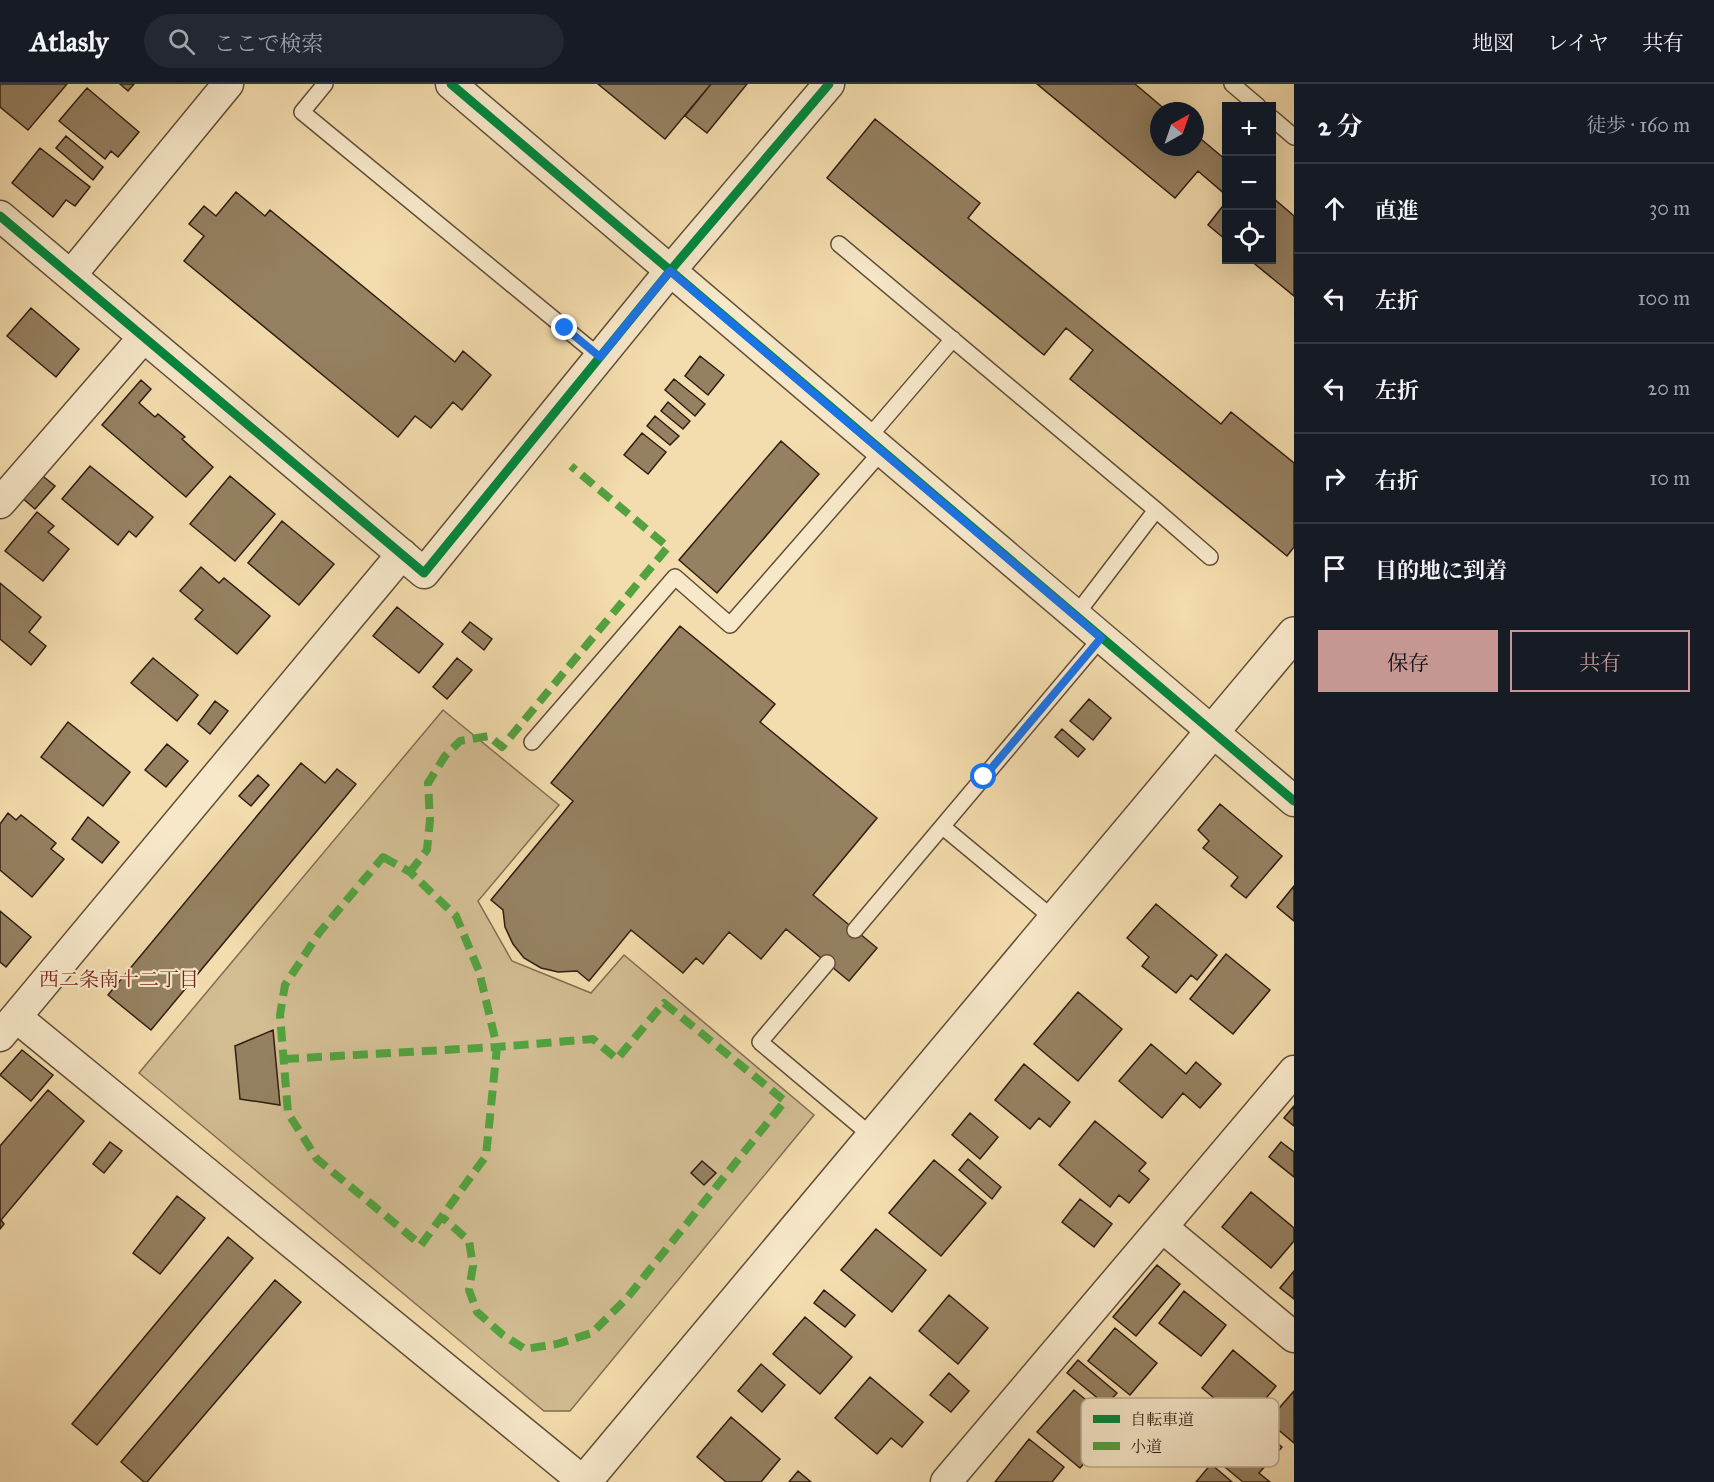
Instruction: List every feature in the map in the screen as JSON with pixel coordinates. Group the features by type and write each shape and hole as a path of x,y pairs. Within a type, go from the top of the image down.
{"street":[{"path":"71,275 228,84"},
{"path":"451,84 1294,801"},
{"path":"0,216 424,573 670,271 829,84"},
{"path":"0,503 143,338"},
{"path":"402,554 8,1026 584,1482 1294,634"},
{"path":"946,1482 1294,1071"},
{"path":"1162,1227 1294,1337"}],"lane":[{"path":"325,84 302,112 600,357"},
{"path":"1232,84 1253,102"},
{"path":"1276,121 1294,137"},
{"path":"840,244 1210,558"},
{"path":"532,742 675,578 730,626 875,445 953,339"},
{"path":"1075,616 1156,510"},
{"path":"855,930 1101,638"},
{"path":"943,827 1056,920"},
{"path":"827,963 760,1042 873,1137"}],"shaded area":[{"path":"443,710 559,805 478,901 512,961 591,993 624,955 814,1115 570,1411 544,1411 139,1073"}],"building":[{"path":"0,84 67,84 28,130 0,107"},
{"path":"120,84 134,84 128,91"},
{"path":"598,84 711,84 665,139"},
{"path":"711,84 747,84 707,133 685,116"},
{"path":"1037,84 1135,84 1156,102 1150,102 1150,156 1204,156 1204,142 1222,157 1222,192 1198,171 1175,198"},
{"path":"87,88 139,132 118,157 111,151 105,159 59,121"},
{"path":"875,119 980,203 968,218 1221,424 1231,412 1294,463 1294,547 1287,556 1070,379 1093,350 1066,328 1044,355 827,178"},
{"path":"66,136 103,167 93,180 56,148"},
{"path":"40,148 90,187 75,206 66,200 53,217 12,183"},
{"path":"236,192 265,216 270,210 455,362 463,351 491,375 462,410 453,402 431,428 415,416 398,437 184,261 204,236 189,224 204,206 216,216"},
{"path":"1276,200 1294,216 1294,296 1255,264 1276,264"},
{"path":"1222,207 1222,237 1208,225"},
{"path":"31,308 79,349 56,377 7,336"},
{"path":"700,356 724,375 708,395 685,376"},
{"path":"674,379 705,404 695,416 665,390"},
{"path":"141,380 151,389 139,403 155,417 158,414 185,437 182,439 213,467 186,497 102,425"},
{"path":"668,402 690,421 683,429 661,411"},
{"path":"655,416 679,436 670,445 647,426"},
{"path":"642,433 666,452 648,474 624,455"},
{"path":"781,441 819,474 717,593 679,560"},
{"path":"90,466 153,517 136,537 129,531 118,545 62,499"},
{"path":"39,473 55,486 35,509 20,496"},
{"path":"230,476 275,514 235,561 190,524"},
{"path":"37,512 54,526 48,532 69,549 43,581 5,551"},
{"path":"282,521 334,564 299,605 248,563"},
{"path":"201,567 219,583 224,578 270,616 237,654 195,619 203,610 180,591"},
{"path":"0,583 41,617 29,632 46,646 31,665 0,639"},
{"path":"397,607 443,644 419,673 373,636"},
{"path":"470,622 492,639 484,650 462,632"},
{"path":"680,626 775,704 760,722 877,818 813,895 877,948 849,981 786,929 761,959 729,932 703,964 696,958 683,973 631,930 589,981 577,971 558,972 541,968 524,958 513,944 505,927 503,910 491,900 573,801 551,783"},
{"path":"153,658 198,695 177,721 131,683"},
{"path":"457,658 472,670 447,699 433,687"},
{"path":"1089,699 1111,718 1093,740 1070,721"},
{"path":"215,701 228,711 210,734 198,724"},
{"path":"68,722 130,772 103,806 41,757"},
{"path":"1062,729 1085,749 1078,757 1055,737"},
{"path":"167,744 188,761 166,787 145,770"},
{"path":"301,763 325,783 337,769 356,784 151,1030 108,995"},
{"path":"258,775 269,785 251,806 239,796"},
{"path":"1220,804 1282,856 1246,898 1231,886 1238,877 1203,848 1209,841 1198,830"},
{"path":"8,813 16,820 21,815 56,843 51,849 64,859 32,897 0,870 0,824"},
{"path":"88,817 119,842 102,863 72,839"},
{"path":"1294,886 1294,921 1277,907"},
{"path":"1156,904 1217,955 1197,980 1191,975 1176,993 1142,966 1149,957 1127,938"},
{"path":"0,911 31,937 6,967 0,962"},
{"path":"1226,954 1270,990 1233,1034 1190,999"},
{"path":"1078,992 1122,1029 1078,1081 1034,1044"},
{"path":"273,1030 280,1105 240,1099 235,1046"},
{"path":"1151,1044 1186,1074 1196,1062 1221,1084 1200,1108 1183,1093 1162,1118 1119,1081"},
{"path":"22,1050 53,1075 31,1101 0,1075"},
{"path":"1024,1064 1070,1102 1050,1127 1039,1118 1030,1129 995,1100"},
{"path":"48,1090 84,1121 1,1220 4,1224 0,1229 0,1146"},
{"path":"1294,1106 1294,1126 1284,1118"},
{"path":"970,1113 998,1137 980,1159 952,1135"},
{"path":"1095,1121 1146,1163 1139,1171 1149,1179 1129,1203 1119,1195 1110,1207 1059,1165"},
{"path":"110,1142 122,1151 104,1173 93,1164"},
{"path":"1281,1142 1294,1152 1294,1177 1269,1157"},
{"path":"968,1159 1001,1187 992,1199 959,1170"},
{"path":"934,1160 986,1203 941,1256 889,1213"},
{"path":"702,1161 716,1173 704,1185 691,1173"},
{"path":"1251,1192 1294,1228 1294,1241 1271,1268 1222,1227"},
{"path":"177,1196 205,1218 160,1274 133,1253"},
{"path":"1080,1199 1112,1224 1094,1247 1062,1222"},
{"path":"876,1229 926,1270 892,1312 841,1270"},
{"path":"228,1237 253,1258 97,1445 72,1424"},
{"path":"1157,1265 1180,1284 1136,1336 1113,1317"},
{"path":"1294,1271 1294,1299 1280,1288"},
{"path":"275,1280 301,1302 147,1482 144,1482 121,1462"},
{"path":"824,1290 855,1315 845,1327 814,1303"},
{"path":"1184,1291 1226,1325 1201,1356 1159,1323"},
{"path":"949,1295 988,1328 958,1364 919,1331"},
{"path":"805,1317 852,1357 820,1394 773,1354"},
{"path":"1115,1328 1157,1363 1130,1395 1088,1361"},
{"path":"1233,1350 1276,1386 1266,1398 1214,1398 1202,1388"},
{"path":"1078,1360 1117,1393 1112,1398 1097,1398 1067,1373"},
{"path":"761,1364 785,1385 762,1412 738,1391"},
{"path":"949,1373 969,1391 951,1412 930,1395"},
{"path":"870,1377 923,1422 902,1447 891,1438 877,1454 835,1418"},
{"path":"1074,1390 1084,1398 1081,1398 1080,1468 1037,1432"},
{"path":"1294,1391 1294,1443 1279,1430 1279,1408"},
{"path":"731,1417 780,1459 761,1482 726,1482 697,1457"},
{"path":"1029,1439 1064,1467 1052,1482 995,1482"},
{"path":"1208,1467 1214,1467 1232,1482 1196,1482"},
{"path":"1225,1467 1264,1467 1259,1473 1270,1482 1243,1482"},
{"path":"798,1471 811,1482 789,1482"}],"marked path":[{"path":"410,872 427,850 430,820 428,783 445,756 460,741 489,736 502,747 668,547 571,466"},
{"path":"383,857 410,872 456,916 479,971 497,1047 486,1156 421,1245 317,1159 288,1113 280,1015 285,985 319,933 383,857"},
{"path":"284,1059 593,1039 617,1059 664,1003 785,1101 627,1298 592,1333 557,1344 525,1349 503,1335 477,1312 469,1290 473,1266 469,1241 442,1217"}],"cycle path":[{"path":"451,84 1294,801"},
{"path":"0,216 424,573 670,271 829,84"}],"district":[{"name":"西二条南十二丁目","path":"119,979"}],"route":[{"path":"565,328 600,357 670,271 1101,638 984,777"}]}
